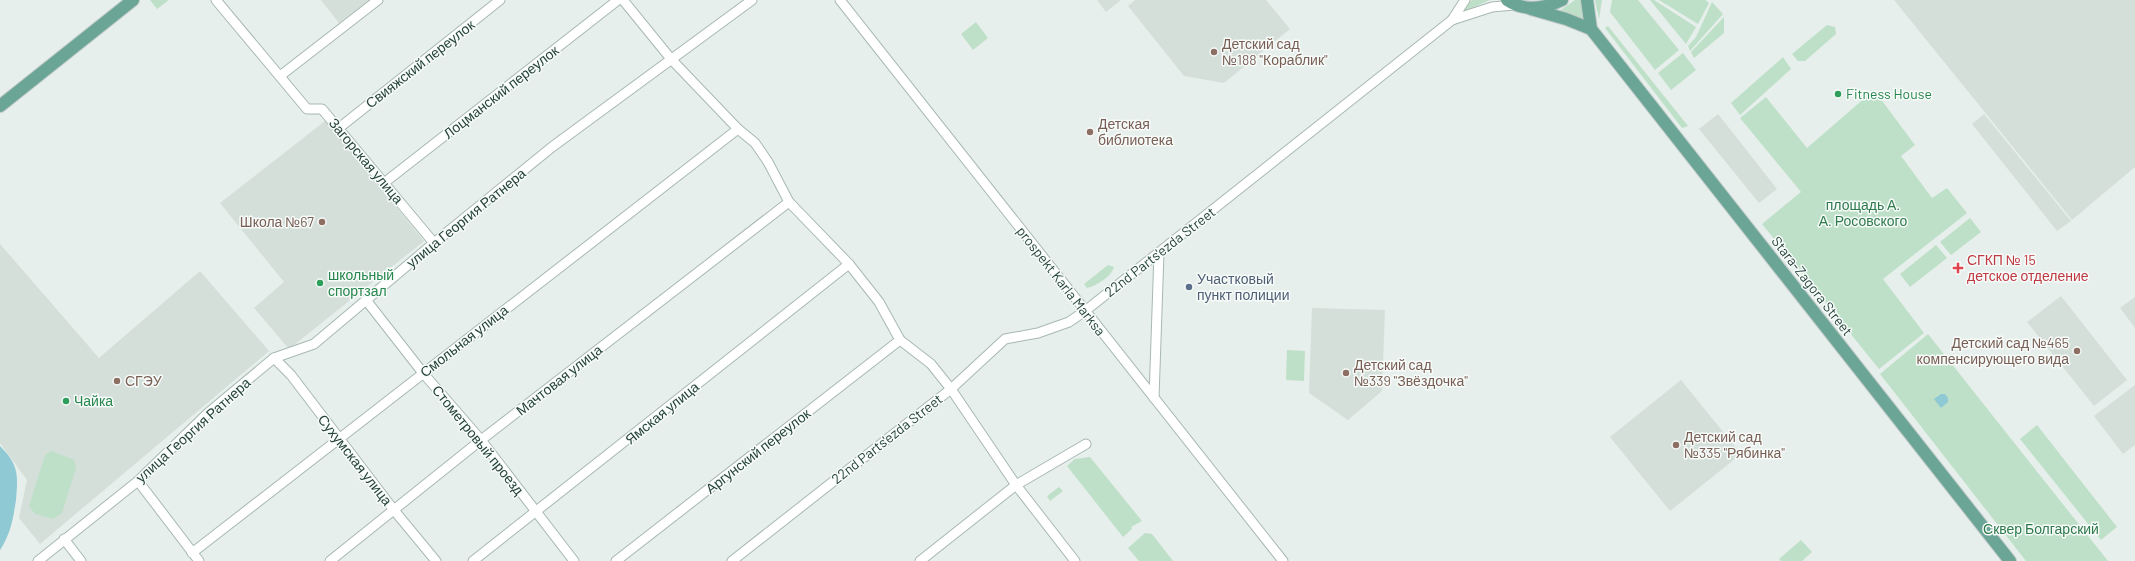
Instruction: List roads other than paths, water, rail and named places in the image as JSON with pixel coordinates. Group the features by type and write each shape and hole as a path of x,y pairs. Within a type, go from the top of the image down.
{"main road":[{"path":"0,106 133,0"},
{"path":"1510,2 1531,8 1549,6 1562,0"},
{"path":"1588,0 1591,30"},
{"name":"Stara-Zagora Street","path":"1531,8 1566,19 1591,30 2010,561"}],"street":[{"name":"Загорская улица","path":"216,0 307,109 322,109 434,243"},
{"path":"280,76 378,0"},
{"name":"Свияжский переулок","path":"339,128 500,0"},
{"name":"Лоцманский переулок","path":"384,184 618,0"},
{"path":"623,0 671,59 738,129 755,143 768,162 790,202 849,264 879,302 900,340 931,364 1016,485 1075,561"},
{"name":"улица Георгия Ратнера","path":"38,561 138,482 208,413 274,358 314,344 434,243 552,147 752,0"},
{"name":"prospekt Karla Marksa","path":"840,0 1282,561"},
{"path":"1452,20 1465,0"},
{"name":"22nd Parts'ezda Street","path":"732,561 950,389 1005,339 1038,333 1069,322 1085,312 1452,20 1510,2"},
{"name":"Смольная улица","path":"192,553 338,438 738,129"},
{"name":"Мачтовая улица","path":"330,561 481,440 790,202"},
{"path":"1154,398 1159,253"},
{"name":"Ямская улица","path":"473,561 537,513 849,264"},
{"name":"Стометровый проезд","path":"366,300 423,373 481,440 574,561"},
{"name":"Аргунский переулок","path":"616,561 900,340"},
{"name":"Сухумская улица","path":"274,358 291,375 393,509 436,561"},
{"path":"920,561 1016,485 1086,444"},
{"path":"138,482 199,561"},
{"path":"64,539 81,561"}],"water":[{"path":"1941,394 1945,394 1948,398 1948,402 1941,408 1934,399"},
{"path":"0,446 14,465 17,484 16,500 11,526 7,538 0,550"}],"place":[{"name":"Детский сад №188 \"Кораблик\"","path":"1214,52"},
{"name":"Fitness House","path":"1838,94"},
{"name":"Детская библиотека","path":"1090,132"},
{"name":"Школа №67","path":"322,222"},
{"name":"СГКП № 15 детское отделение","path":"1958,268"},
{"name":"школьный спортзал","path":"320,283"},
{"name":"Участковый пункт полиции","path":"1189,287"},
{"name":"Детский сад №465 компенсирующего вида","path":"2077,351"},
{"name":"Детский сад №339 \"Звёздочка\"","path":"1346,373"},
{"name":"СГЭУ","path":"117,381"},
{"name":"Чайка","path":"66,401"},
{"name":"Детский сад №335 \"Рябинка\"","path":"1676,445"}],"park label":[{"name":"площадь А. А. Росовского","path":"1863,214"},
{"name":"Сквер Болгарский","path":"2041,529"}]}
